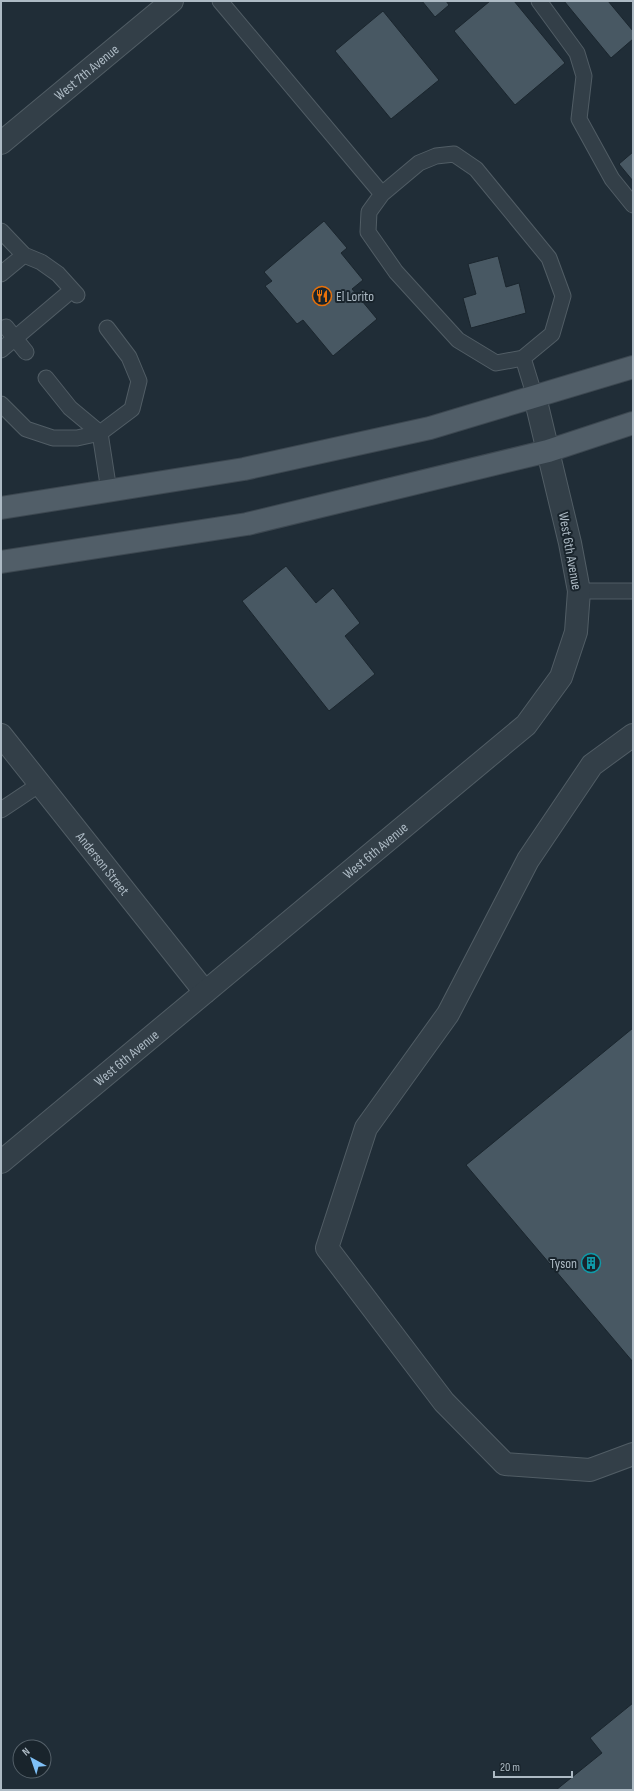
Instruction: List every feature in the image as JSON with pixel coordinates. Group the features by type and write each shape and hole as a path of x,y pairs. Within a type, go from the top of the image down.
{"main road":[{"path":"1,505 109,491 244,469 430,428 633,367"},
{"path":"1,562 247,524 548,450 633,422"}],"street":[{"name":"West 7th Avenue","path":"1,143 172,1"},
{"name":"West 6th Avenue","path":"1,1162 526,725 561,677 576,632 579,591 570,543 535,397"},
{"name":"Anderson Street","path":"1,735 205,992"},
{"path":"633,735 592,765 528,860 448,1014 366,1128 327,1248 444,1402 505,1464 590,1470 633,1454"}],"lane":[{"path":"220,1 382,194"},
{"path":"539,1 577,52 584,76 579,119 612,179 633,205"},
{"path":"454,154 476,169 549,258 563,296 552,334 523,358 496,363 458,340 396,272 368,232 369,212 382,194 419,163 436,156 454,154"},
{"path":"1,231 24,255 41,262 58,274 75,292 10,333 1,350"},
{"path":"1,274 24,255"},
{"path":"1,404 26,429 53,438 77,438 100,432 132,409 139,381 129,357 107,328"},
{"path":"10,333 26,352"},
{"path":"523,358 535,397"},
{"path":"46,378 70,408 100,432 109,491"},
{"path":"579,591 633,591"},
{"path":"1,810 40,784"}],"building":[{"path":"422,1 446,1 449,5 435,17"},
{"path":"490,1 514,1 565,63 515,105 454,31"},
{"path":"564,1 608,1 633,31 633,39 611,58"},
{"path":"383,11 439,80 391,119 335,51"},
{"path":"633,152 633,181 619,164"},
{"path":"324,221 347,248 341,253 363,280 352,289 377,319 333,356 303,320 297,324 265,286 272,281 264,272"},
{"path":"498,256 506,287 519,283 526,313 471,328 463,298 476,294 468,264"},
{"path":"286,566 316,603 333,588 360,623 345,636 375,674 329,711 242,601"},
{"name":"Tyson","path":"633,1028 633,1362 466,1165"},
{"path":"633,1703 633,1790 556,1790 602,1753 590,1738"}],"place":[{"name":"El Lorito","path":"322,296"},
{"name":"Tyson","path":"591,1263"}]}
